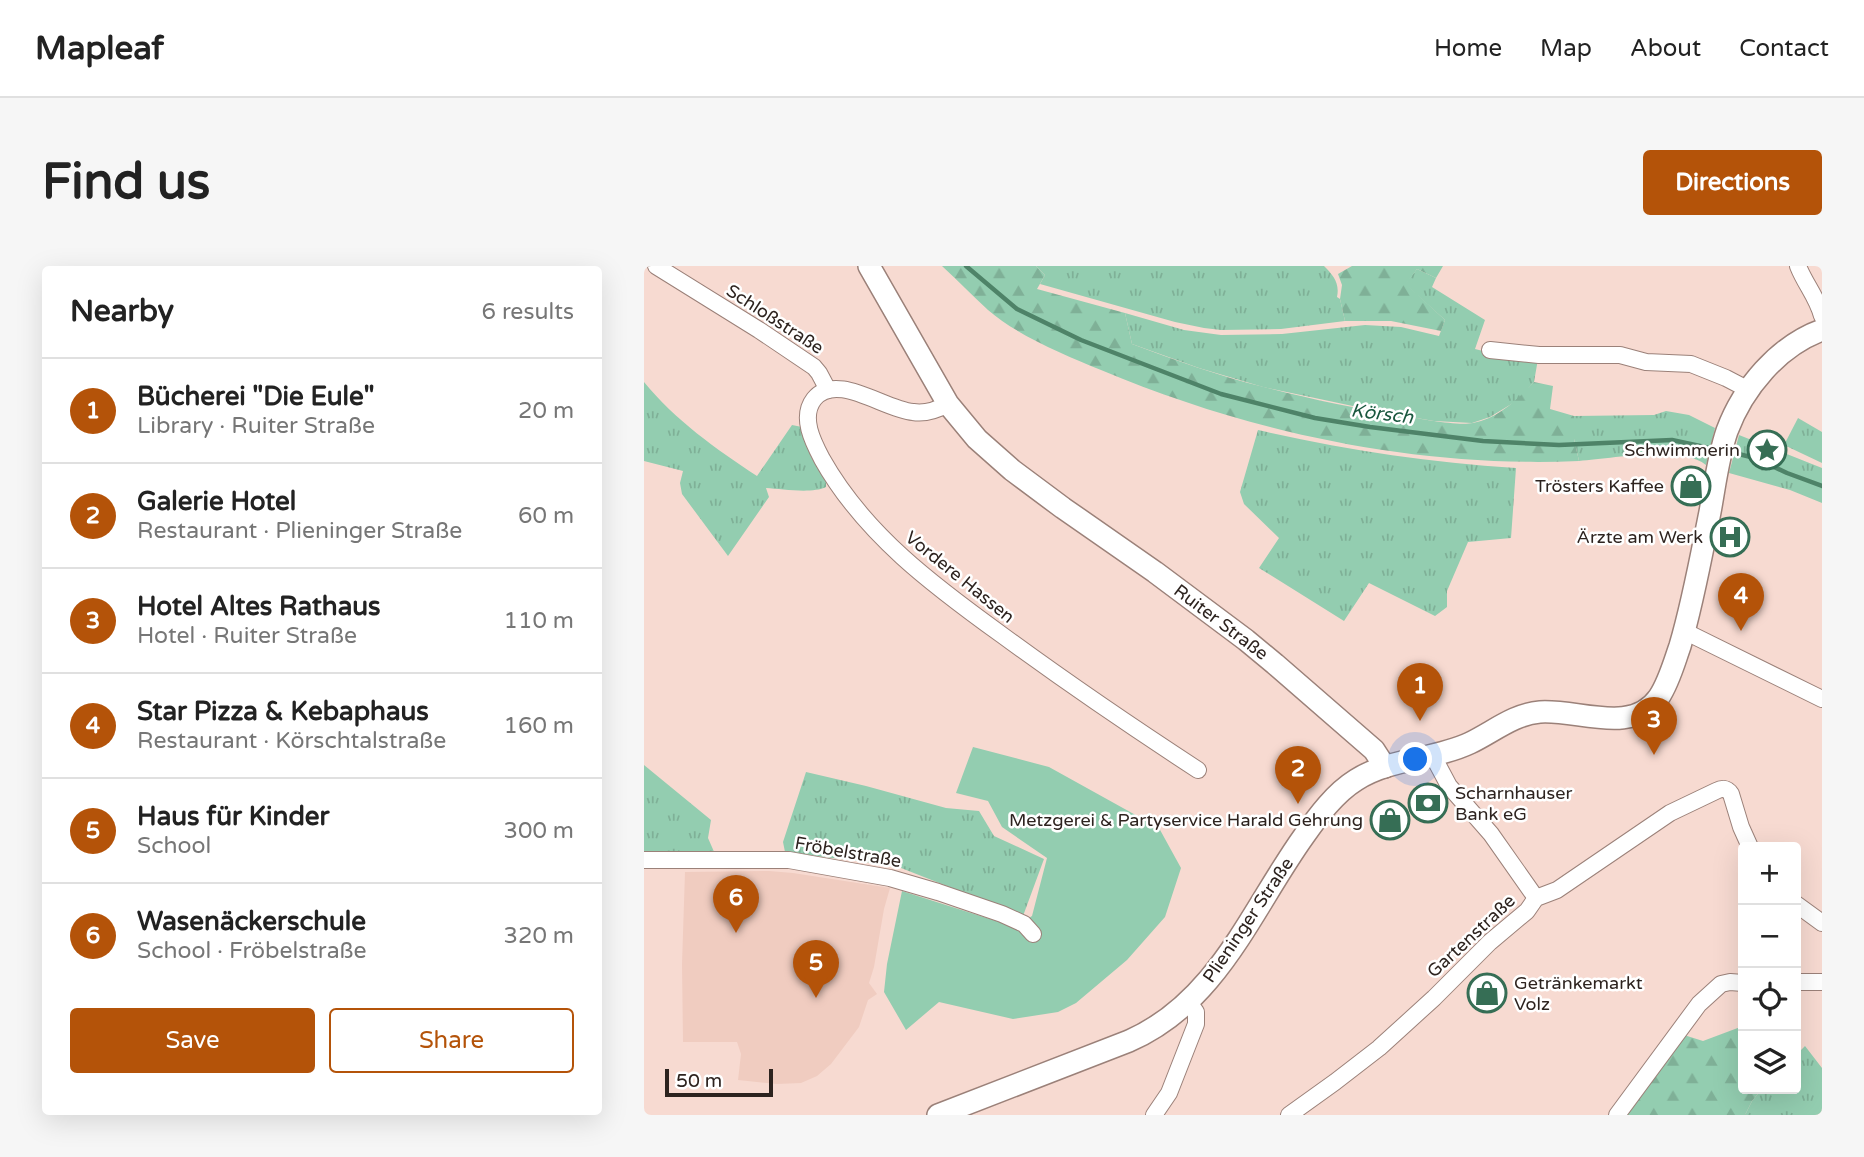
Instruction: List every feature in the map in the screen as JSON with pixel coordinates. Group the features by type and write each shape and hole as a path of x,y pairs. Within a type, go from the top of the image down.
{"main road":[{"name":"Ruiter Straße","path":"869,266 948,404 977,439 1012,470 1173,585 1269,659 1374,750 1385,767"},
{"path":"1385,767 1433,756 1468,744 1528,714 1553,712 1622,718 1643,711 1658,699 1668,681 1684,631 1727,433 1739,406 1760,375 1780,355 1796,343 1822,330"},
{"name":"Plieninger Straße","path":"938,1115 971,1109 1138,1037 1164,1022 1189,1002 1227,957 1295,848 1317,818 1346,787 1370,772 1385,767"}],"street":[{"name":"Schloßstraße","path":"656,266 814,367 828,390"},
{"path":"1798,266 1817,300 1822,316"},
{"path":"1490,350 1539,355 1620,355 1646,362 1692,364 1749,390"},
{"path":"828,390 849,390 912,412 932,411 948,404"},
{"name":"Vordere Hassen","path":"828,390 815,398 809,409 813,442 839,485 894,550 946,593 1051,671 1198,770"},
{"path":"1684,631 1822,699"},
{"path":"1433,756 1449,786 1491,834 1536,898"},
{"name":"Gartenstraße","path":"1289,1115 1379,1048 1527,911 1536,898 1557,890 1675,811 1718,790 1729,791 1748,842"},
{"name":"Fröbelstraße","path":"644,860 789,860 890,878 1003,914 1024,924 1033,934"},
{"path":"1797,905 1822,923"},
{"path":"1801,982 1822,982"},
{"path":"1617,1115 1699,1004 1721,984 1738,983"},
{"path":"1154,1115 1170,1093 1196,1024 1196,1014 1189,1002"}],"shaded area":[{"path":"769,871 890,888 869,983 877,994 868,1000 859,1027 831,1064 817,1076 801,1083 777,1084 738,1080 741,1054 737,1042 683,1042 685,872"}],"green space":[{"path":"942,266 1036,266 1045,275 1037,289 1125,313 1132,344 1230,378 1351,407 1439,422 1473,423 1499,413 1534,382 1553,386 1550,409 1574,416 1574,439 1579,461 1457,459 1396,452 1335,442 1216,412 1101,370 1027,336 988,310"},
{"path":"1036,266 1324,266 1337,283 1337,297 1340,299 1345,321 1281,329 1204,328 1040,284 1045,275"},
{"path":"1352,266 1443,266 1436,278 1417,269 1406,284 1445,320 1441,331 1391,321 1345,321 1340,299 1342,285 1338,274"},
{"path":"1417,269 1436,278 1432,287 1485,320 1475,349 1499,355 1538,359 1534,382 1518,400 1490,417 1472,423 1434,421 1381,412 1263,387 1132,344 1125,313 1184,330 1221,335 1282,334 1365,325 1401,327 1439,336 1445,320 1405,284"},
{"path":"644,382 669,409 697,433 757,476 792,425 802,427 811,457 826,482 826,487 805,491 766,488 769,497 728,556 682,494 680,483 683,471 644,461"},
{"path":"1666,411 1689,415 1715,428 1706,465 1694,459 1663,454 1579,461 1574,439 1574,416 1654,415"},
{"path":"1798,418 1822,432 1822,463 1784,445"},
{"path":"1258,430 1386,454 1516,468 1511,538 1468,542 1447,591 1447,607 1435,616 1369,583 1344,621 1259,568 1279,538 1244,504 1240,492"},
{"path":"1739,435 1822,468 1822,503 1790,490 1729,473"},
{"path":"973,747 1049,767 1159,828 1181,868 1165,917 1127,960 1076,1003 1058,1012 1013,1019 939,1002 906,1030 884,992 902,891 1015,927 1032,916 1047,858 1002,827 988,801 956,793"},
{"path":"644,765 711,820 708,838 715,854 644,853"},
{"path":"806,772 946,808 979,811 994,836 1044,859 1023,916 896,866 785,852 783,842"},
{"path":"1738,1028 1738,1094 1758,1094 1745,1115 1627,1115 1684,1035 1703,1041"},
{"path":"1805,1046 1822,1068 1822,1115 1745,1115 1758,1094 1801,1094 1801,1050"}],"waterway":[{"name":"Körsch","path":"966,266 1017,309 1081,340 1221,394 1315,418 1483,441 1559,445 1672,440 1714,449"},
{"name":"Körsch","path":"1726,451 1755,458 1822,486"}],"place":[{"name":"Schwimmerin","path":"1767,450"},
{"name":"Trösters Kaffee","path":"1691,486"},
{"name":"Ärzte am Werk","path":"1730,537"},
{"name":"Star Pizza & Kebaphaus","path":"1741,631"},
{"name":"Bücherei \"Die Eule\"","path":"1420,721"},
{"name":"Hotel Altes Rathaus","path":"1654,755"},
{"name":"Scharnhauser Bank eG","path":"1428,803"},
{"name":"Galerie Hotel","path":"1298,804"},
{"name":"Metzgerei & Partyservice Harald Gehrung","path":"1390,820"},
{"name":"Wasenäckerschule","path":"736,933"},
{"name":"Getränkemarkt Volz","path":"1487,993"},
{"name":"Haus für Kinder","path":"816,998"}]}
